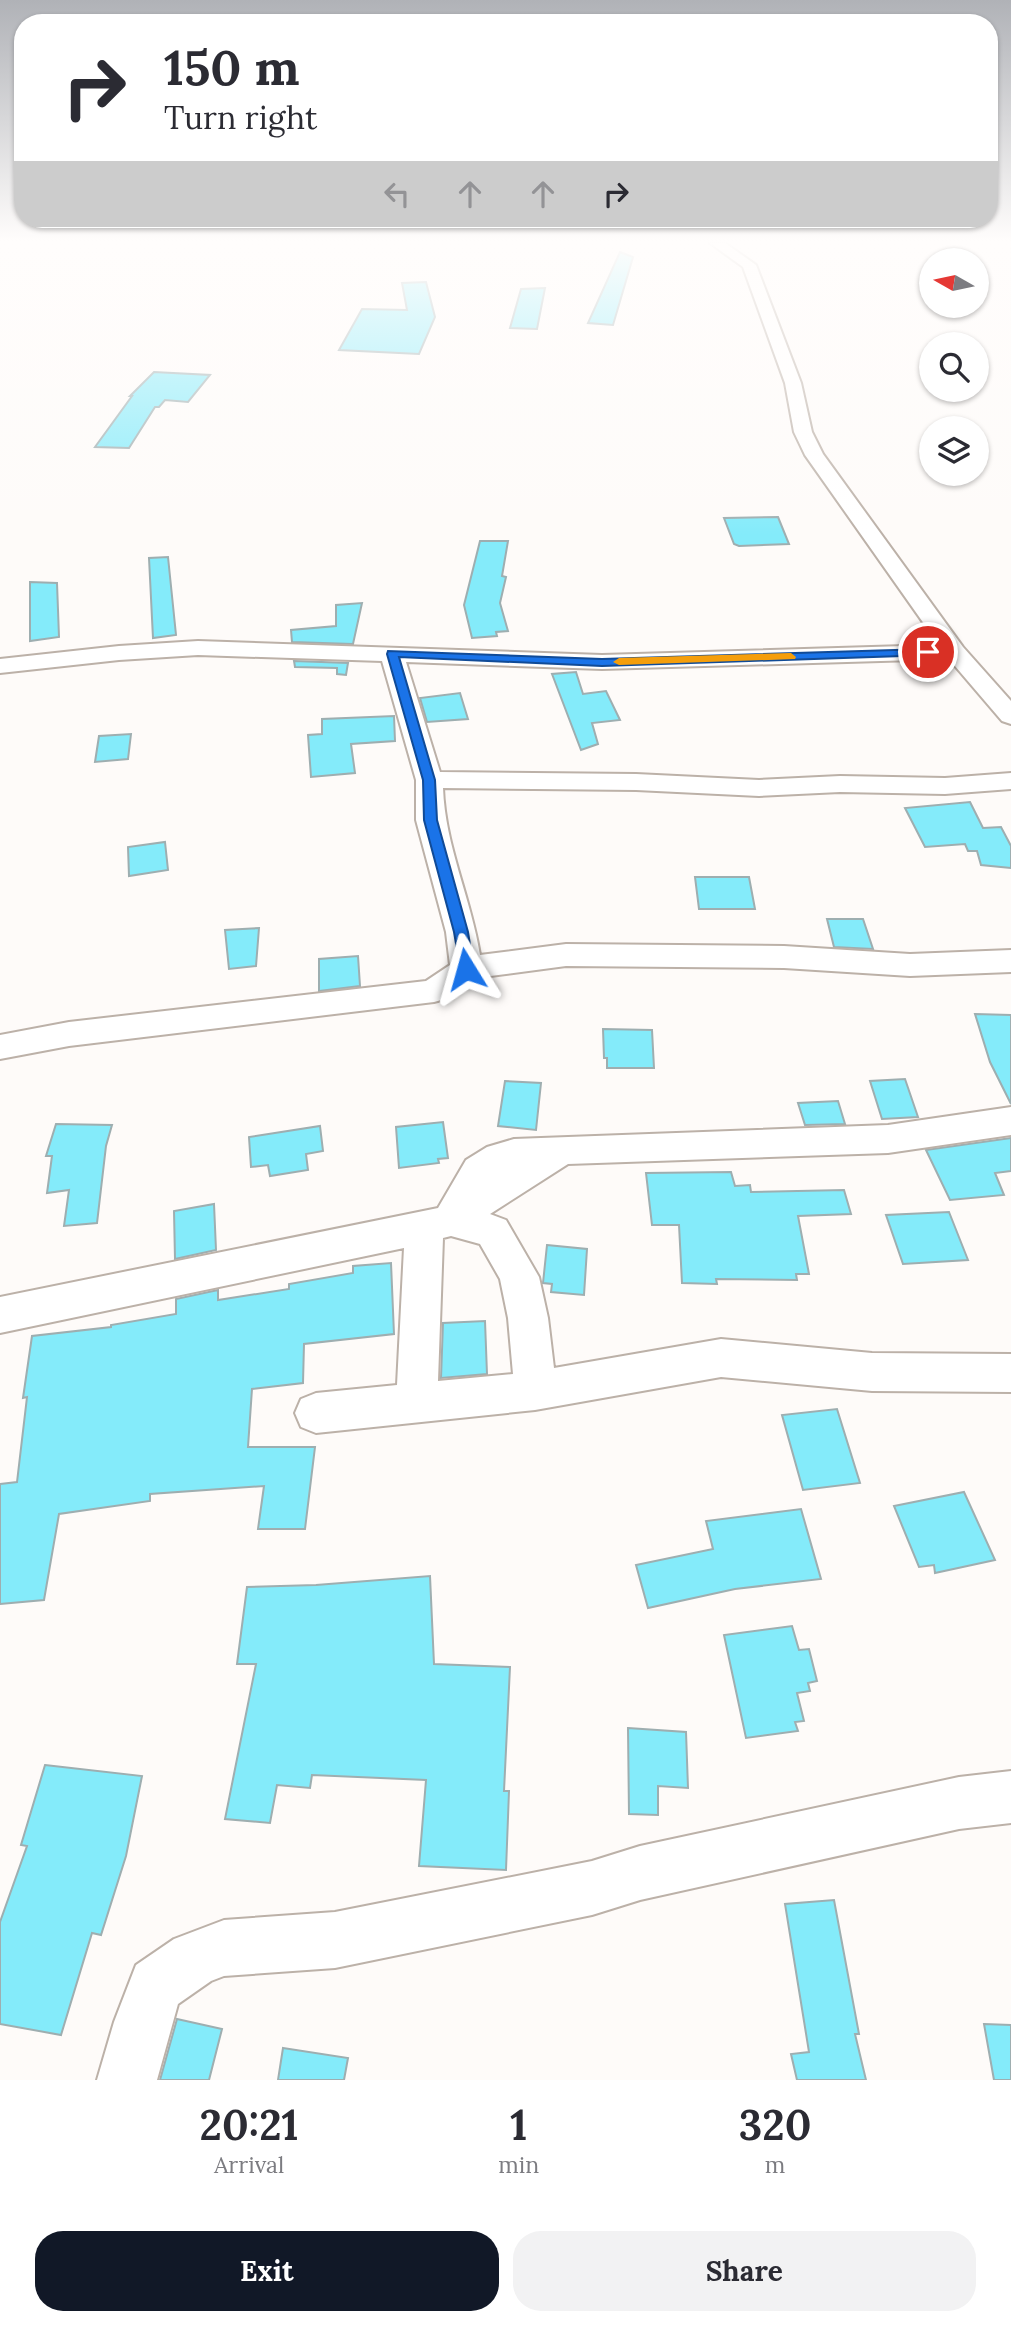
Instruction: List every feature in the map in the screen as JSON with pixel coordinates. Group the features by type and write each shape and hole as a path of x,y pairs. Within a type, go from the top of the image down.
{"street":[{"path":"777,340 793,383 803,432 814,455 955,652 1011,716"},
{"path":"0,666 119,653 198,648 602,662 955,652"},
{"path":"392,654 429,780 430,820 461,932 466,969"},
{"path":"429,780 636,782 759,789 840,784 945,786 1011,781"},
{"path":"0,1047 69,1034 434,991 466,969 506,961 566,955 784,957 910,965 1011,961"},
{"path":"417,1383 438,1224 469,1180 487,1160 514,1153 561,1150 888,1139 1011,1121"},
{"path":"0,1315 438,1224 493,1231 519,1277 527,1318 535,1391"},
{"path":"316,1413 535,1391 721,1358 872,1372 1011,1373"},
{"path":"127,2080 156,1985 194,1959 224,1948 335,1940 592,1888 640,1873 946,1806 1011,1797"}],"building":[{"path":"345,340 425,340 419,354 339,350"},
{"path":"154,372 210,375 188,402 165,400 159,407 155,407 129,448 95,447 130,396"},
{"path":"778,517 789,544 734,544 724,518"},
{"path":"480,541 508,541 502,576 506,577 500,603 508,631 496,632 497,636 472,638 464,605"},
{"path":"168,557 176,635 153,638 149,558"},
{"path":"30,582 57,583 59,637 30,641"},
{"path":"362,603 353,644 292,642 291,630 336,626 336,605"},
{"path":"294,661 348,663 346,675 337,674 337,668 295,667"},
{"path":"576,672 583,694 606,691 620,720 592,723 598,744 581,750 552,674"},
{"path":"460,693 468,719 427,722 420,698"},
{"path":"394,716 395,741 351,744 355,773 311,777 308,735 322,734 322,719"},
{"path":"131,734 128,759 95,762 99,736"},
{"path":"970,802 983,828 1001,827 1011,846 1011,868 981,865 977,851 968,851 965,844 925,847 905,808"},
{"path":"165,842 168,870 129,876 128,847"},
{"path":"695,877 749,877 755,909 699,909"},
{"path":"827,919 863,919 873,949 834,947"},
{"path":"259,928 256,966 229,969 225,930"},
{"path":"358,956 360,986 319,991 319,959"},
{"path":"975,1014 1011,1015 1011,1104 990,1062"},
{"path":"603,1029 652,1030 654,1068 607,1068"},
{"path":"905,1079 918,1117 882,1119 870,1081"},
{"path":"505,1081 541,1083 536,1130 498,1126"},
{"path":"838,1101 845,1124 805,1125 798,1103"},
{"path":"443,1122 448,1158 438,1159 439,1163 399,1168 396,1127"},
{"path":"56,1124 112,1125 106,1146 97,1223 64,1226 69,1190 47,1193 52,1156 46,1156"},
{"path":"320,1126 323,1151 306,1154 308,1170 270,1176 268,1165 251,1167 249,1137"},
{"path":"1011,1138 1011,1171 995,1173 1004,1195 950,1200 926,1150"},
{"path":"731,1172 735,1186 750,1185 751,1192 844,1190 851,1214 798,1216 809,1274 796,1274 797,1280 716,1279 717,1284 682,1283 679,1225 652,1225 646,1173"},
{"path":"214,1204 216,1250 175,1259 174,1211"},
{"path":"949,1212 968,1260 903,1264 886,1215"},
{"path":"547,1245 587,1249 584,1295 551,1292 552,1284 543,1283"},
{"path":"391,1263 394,1334 304,1344 303,1383 252,1389 248,1447 315,1447 305,1529 258,1529 264,1486 150,1494 150,1501 59,1514 44,1600 0,1604 0,1484 17,1482 27,1397 23,1398 32,1336 111,1327 176,1314 176,1299 218,1290 218,1300 289,1289 289,1284 353,1273 353,1266"},
{"path":"485,1321 487,1374 441,1378 443,1323"},
{"path":"837,1409 860,1483 803,1490 782,1415"},
{"path":"964,1492 995,1560 935,1573 934,1565 919,1567 894,1506"},
{"path":"801,1509 821,1579 735,1589 648,1608 636,1565 713,1549 706,1521"},
{"path":"430,1576 434,1664 510,1667 504,1791 509,1791 506,1870 419,1866 426,1780 312,1775 310,1788 277,1785 270,1823 225,1819 256,1664 237,1664 247,1587 316,1585"},
{"path":"792,1626 799,1650 809,1649 817,1681 808,1683 810,1691 797,1693 804,1721 795,1722 798,1731 746,1738 724,1635"},
{"path":"628,1728 686,1732 688,1788 658,1786 658,1815 629,1814"},
{"path":"45,1765 142,1776 126,1856 101,1935 92,1933 61,2035 0,2024 0,1922 27,1846 21,1845"},
{"path":"834,1900 859,2034 855,2034 866,2080 797,2080 791,2054 809,2052 785,1904"},
{"path":"177,2019 222,2029 209,2080 160,2080"},
{"path":"984,2024 1011,2025 1011,2080 994,2080"},
{"path":"283,2048 348,2058 344,2080 278,2080"}],"slow traffic":[{"path":"619,662 791,657"}],"route":[{"path":"466,969 461,932 430,820 429,780 392,654 602,662 928,652"}]}
